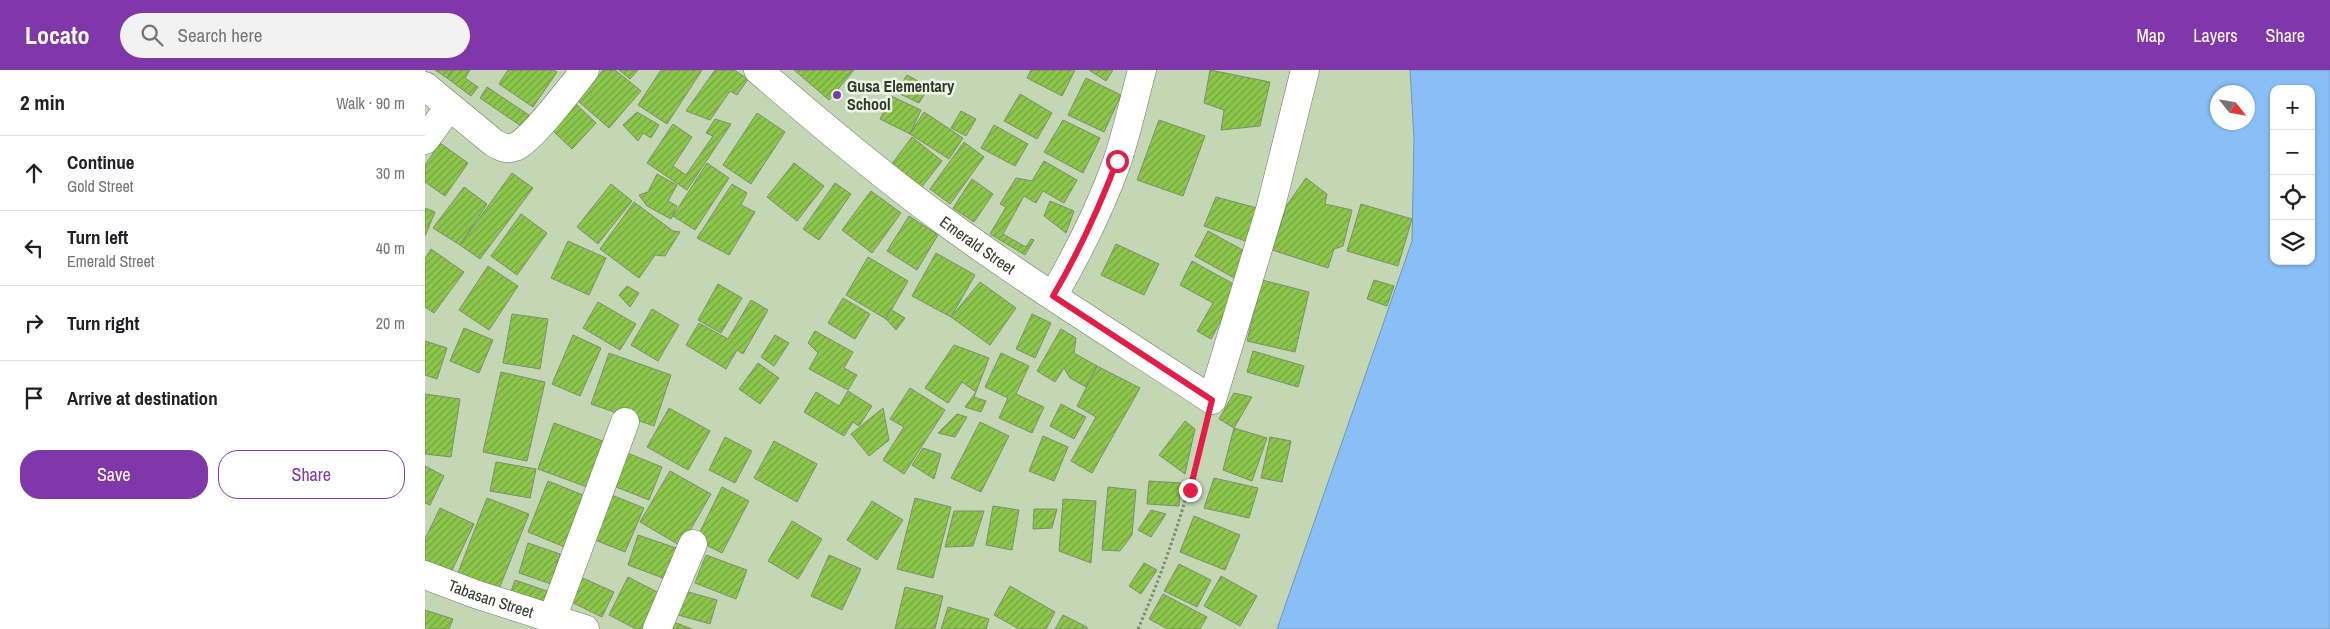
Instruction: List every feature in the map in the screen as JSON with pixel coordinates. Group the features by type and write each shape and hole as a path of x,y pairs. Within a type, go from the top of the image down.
{"street":[{"path":"425,86 494,143 504,148 514,148 521,144 540,124 585,70"},
{"name":"Emerald Street","path":"758,70 940,218 1053,296 1212,400"},
{"path":"1053,296 1079,253 1099,209 1117,161 1142,70"},
{"path":"1212,400 1271,206 1305,70"},
{"path":"425,140 449,107"},
{"path":"552,619 625,422"},
{"path":"657,629 693,544"},
{"name":"Tabasan Street","path":"425,575 475,594 585,629"}],"path":[{"path":"1138,629 1161,578 1190,490 1212,400"}],"water":[{"path":"1410,70 2330,70 2330,629 1277,629 1412,241 1414,139"}],"building":[{"path":"435,70 452,70 447,78"},
{"path":"452,70 470,70 465,78 478,87 471,96 447,78"},
{"path":"508,70 553,70 557,72 533,107 499,84"},
{"path":"603,70 615,70 641,91 609,128 578,101"},
{"path":"619,70 638,70 630,79"},
{"path":"661,70 702,70 667,124 638,105"},
{"path":"715,70 734,70 748,79 737,95 730,91 710,120 686,111"},
{"path":"794,70 854,70 829,100"},
{"path":"1031,70 1075,70 1062,96 1027,78"},
{"path":"1089,70 1113,70 1106,81"},
{"path":"1210,70 1270,82 1260,126 1221,130 1224,110 1204,103"},
{"path":"907,75 929,87 919,103 896,92"},
{"path":"1086,78 1121,95 1104,132 1068,115"},
{"path":"487,87 529,115 521,126 480,98"},
{"path":"1020,94 1052,113 1037,139 1004,121"},
{"path":"891,96 921,110 910,134 880,119"},
{"path":"575,103 596,123 572,149 550,128"},
{"path":"961,111 976,119 966,136 951,128"},
{"path":"637,112 659,125 651,138 643,133 638,141 623,125"},
{"path":"924,112 963,138 949,159 910,134"},
{"path":"757,113 785,132 751,184 723,165"},
{"path":"715,119 731,124 687,190 647,163 673,124 692,137 673,166 686,175 713,136 706,133"},
{"path":"1063,120 1100,138 1083,173 1044,152"},
{"path":"1159,120 1205,136 1183,196 1137,180"},
{"path":"994,125 1028,144 1015,166 981,148"},
{"path":"912,137 942,161 921,188 891,165"},
{"path":"964,142 984,157 950,204 930,189"},
{"path":"440,143 468,163 445,196 425,182 425,165"},
{"path":"1044,161 1077,180 1064,203 1043,191 1036,203 1024,196 1003,234 1026,247 1031,239 1034,240 1025,255 990,234 1006,207 1000,204 1016,178 1032,181"},
{"path":"707,163 729,178 695,230 673,216"},
{"path":"794,163 824,186 797,221 767,197"},
{"path":"512,173 533,188 480,259 460,245"},
{"path":"657,174 677,185 668,201 677,206 671,219 647,206 639,195 648,192"},
{"path":"1306,178 1327,194 1325,204 1352,210 1343,246 1334,249 1328,268 1272,250 1287,205"},
{"path":"972,179 993,194 974,222 953,208"},
{"path":"835,183 851,194 819,240 803,229"},
{"path":"611,184 632,201 598,244 577,227"},
{"path":"732,184 747,193 741,205 755,212 729,255 697,238"},
{"path":"464,187 487,204 460,245 433,228"},
{"path":"871,191 901,213 872,253 842,230"},
{"path":"1216,197 1257,208 1248,242 1204,226"},
{"path":"1050,201 1074,211 1066,233 1044,216"},
{"path":"634,202 673,231 680,232 665,256 655,255 639,278 600,249"},
{"path":"1361,204 1412,219 1398,266 1347,251"},
{"path":"425,208 435,212 425,236"},
{"path":"521,214 547,233 517,275 491,256"},
{"path":"909,216 938,235 917,270 887,251"},
{"path":"1208,231 1250,254 1236,279 1195,256"},
{"path":"568,241 606,258 589,295 551,278"},
{"path":"1116,244 1159,264 1144,295 1101,275"},
{"path":"431,249 464,272 434,313 425,307 425,259"},
{"path":"936,253 975,275 951,317 912,296"},
{"path":"868,257 908,281 886,319 846,295"},
{"path":"1192,261 1239,287 1211,339 1197,331 1213,303 1180,285"},
{"path":"488,266 518,286 489,330 459,310"},
{"path":"1262,280 1309,292 1295,352 1247,341"},
{"path":"1374,280 1394,286 1387,306 1367,299"},
{"path":"980,282 1016,308 990,345 951,317"},
{"path":"718,284 742,298 721,333 698,320"},
{"path":"627,286 639,293 630,307 619,295"},
{"path":"843,298 870,314 855,339 828,323"},
{"path":"751,300 768,310 743,354 737,350 726,369 686,345 699,323 728,339"},
{"path":"598,302 636,324 620,350 583,328"},
{"path":"652,309 679,325 658,361 631,345"},
{"path":"890,309 905,318 896,330 886,319"},
{"path":"512,314 548,319 540,369 503,363"},
{"path":"1032,314 1051,323 1035,358 1016,349"},
{"path":"464,328 493,340 479,373 450,361"},
{"path":"1061,329 1076,338 1074,353 1097,366 1086,387 1070,378 1064,368 1055,382 1037,371"},
{"path":"815,331 853,352 844,368 857,375 848,390 809,369 818,353 808,343"},
{"path":"573,335 601,348 580,396 552,384"},
{"path":"775,335 789,343 774,366 761,357"},
{"path":"425,341 447,348 437,379 425,375"},
{"path":"954,345 989,358 976,392 962,382 948,403 925,388"},
{"path":"1253,351 1304,366 1298,387 1247,372"},
{"path":"609,353 671,375 654,426 591,404"},
{"path":"1001,353 1029,366 1016,394 1044,407 1032,433 999,418 1008,398 985,387"},
{"path":"758,363 779,378 760,404 739,389"},
{"path":"1097,366 1140,388 1092,473 1071,461 1096,417 1077,406"},
{"path":"501,372 545,382 527,461 483,452"},
{"path":"910,388 945,410 904,474 883,460 904,427 890,419"},
{"path":"848,391 872,406 859,426 853,422 844,436 804,412 816,392 839,406"},
{"path":"976,392 974,397 986,401 981,412 965,407"},
{"path":"1234,393 1252,397 1234,428 1219,419"},
{"path":"425,394 460,399 451,457 425,454"},
{"path":"1061,404 1086,417 1074,439 1050,426"},
{"path":"669,408 710,431 688,470 647,447"},
{"path":"883,408 889,440 869,456 851,434"},
{"path":"957,414 967,417 955,437 938,433"},
{"path":"1185,421 1195,429 1185,474 1159,455"},
{"path":"980,422 1009,436 981,492 951,478"},
{"path":"554,423 611,444 595,490 538,469"},
{"path":"1234,428 1267,438 1252,481 1223,470"},
{"path":"1043,436 1068,447 1054,481 1029,471"},
{"path":"725,437 752,451 735,483 709,470"},
{"path":"1270,437 1291,441 1282,482 1261,478"},
{"path":"774,441 817,464 797,502 754,478"},
{"path":"923,448 941,454 934,479 912,465"},
{"path":"620,450 662,467 649,500 606,483"},
{"path":"496,462 536,469 530,498 490,491"},
{"path":"425,466 444,476 430,505 425,503"},
{"path":"670,471 711,494 681,546 640,522"},
{"path":"1214,478 1258,488 1249,518 1204,508"},
{"path":"548,481 588,497 567,548 528,532"},
{"path":"1149,481 1181,483 1179,506 1147,504"},
{"path":"722,487 749,501 722,553 696,540"},
{"path":"1108,487 1136,490 1132,535 1120,551 1102,550"},
{"path":"609,494 644,508 625,552 590,538"},
{"path":"487,498 529,514 497,594 456,578"},
{"path":"915,498 951,507 933,578 897,569"},
{"path":"1063,499 1096,501 1091,563 1059,551"},
{"path":"872,501 903,520 877,560 847,540"},
{"path":"993,506 1019,510 1012,550 986,545"},
{"path":"440,508 474,524 446,583 425,573 425,539"},
{"path":"1034,509 1057,509 1052,528 1033,529"},
{"path":"1151,510 1166,514 1151,537 1138,530"},
{"path":"954,511 984,511 973,546 945,547"},
{"path":"1194,516 1240,535 1225,570 1180,552"},
{"path":"792,521 822,539 798,579 768,561"},
{"path":"638,535 682,550 671,581 628,565"},
{"path":"528,543 560,554 551,584 519,573"},
{"path":"706,555 747,570 736,599 695,583"},
{"path":"829,555 861,569 842,610 811,596"},
{"path":"1144,563 1157,570 1141,594 1129,586"},
{"path":"1179,564 1211,580 1197,607 1164,591"},
{"path":"576,575 614,592 602,617 565,599"},
{"path":"1221,576 1257,596 1240,626 1204,606"},
{"path":"628,577 663,595 646,629 636,629 609,615"},
{"path":"515,580 547,591 541,610 508,600"},
{"path":"1010,586 1055,612 1046,629 1019,629 994,615"},
{"path":"905,587 943,596 935,629 895,629"},
{"path":"685,591 717,600 710,624 678,615"},
{"path":"1163,594 1207,617 1200,629 1168,629 1149,619"},
{"path":"948,607 989,619 986,629 941,629"},
{"path":"425,610 453,619 449,629 425,629"},
{"path":"1063,615 1087,627 1087,629 1055,629"},
{"path":"671,621 692,629 668,629"}],"place":[{"name":"Gusa Elementary School","path":"837,95"}],"route":[{"path":"1117,161 1099,209 1079,253 1053,296 1212,400 1190,490"}]}
